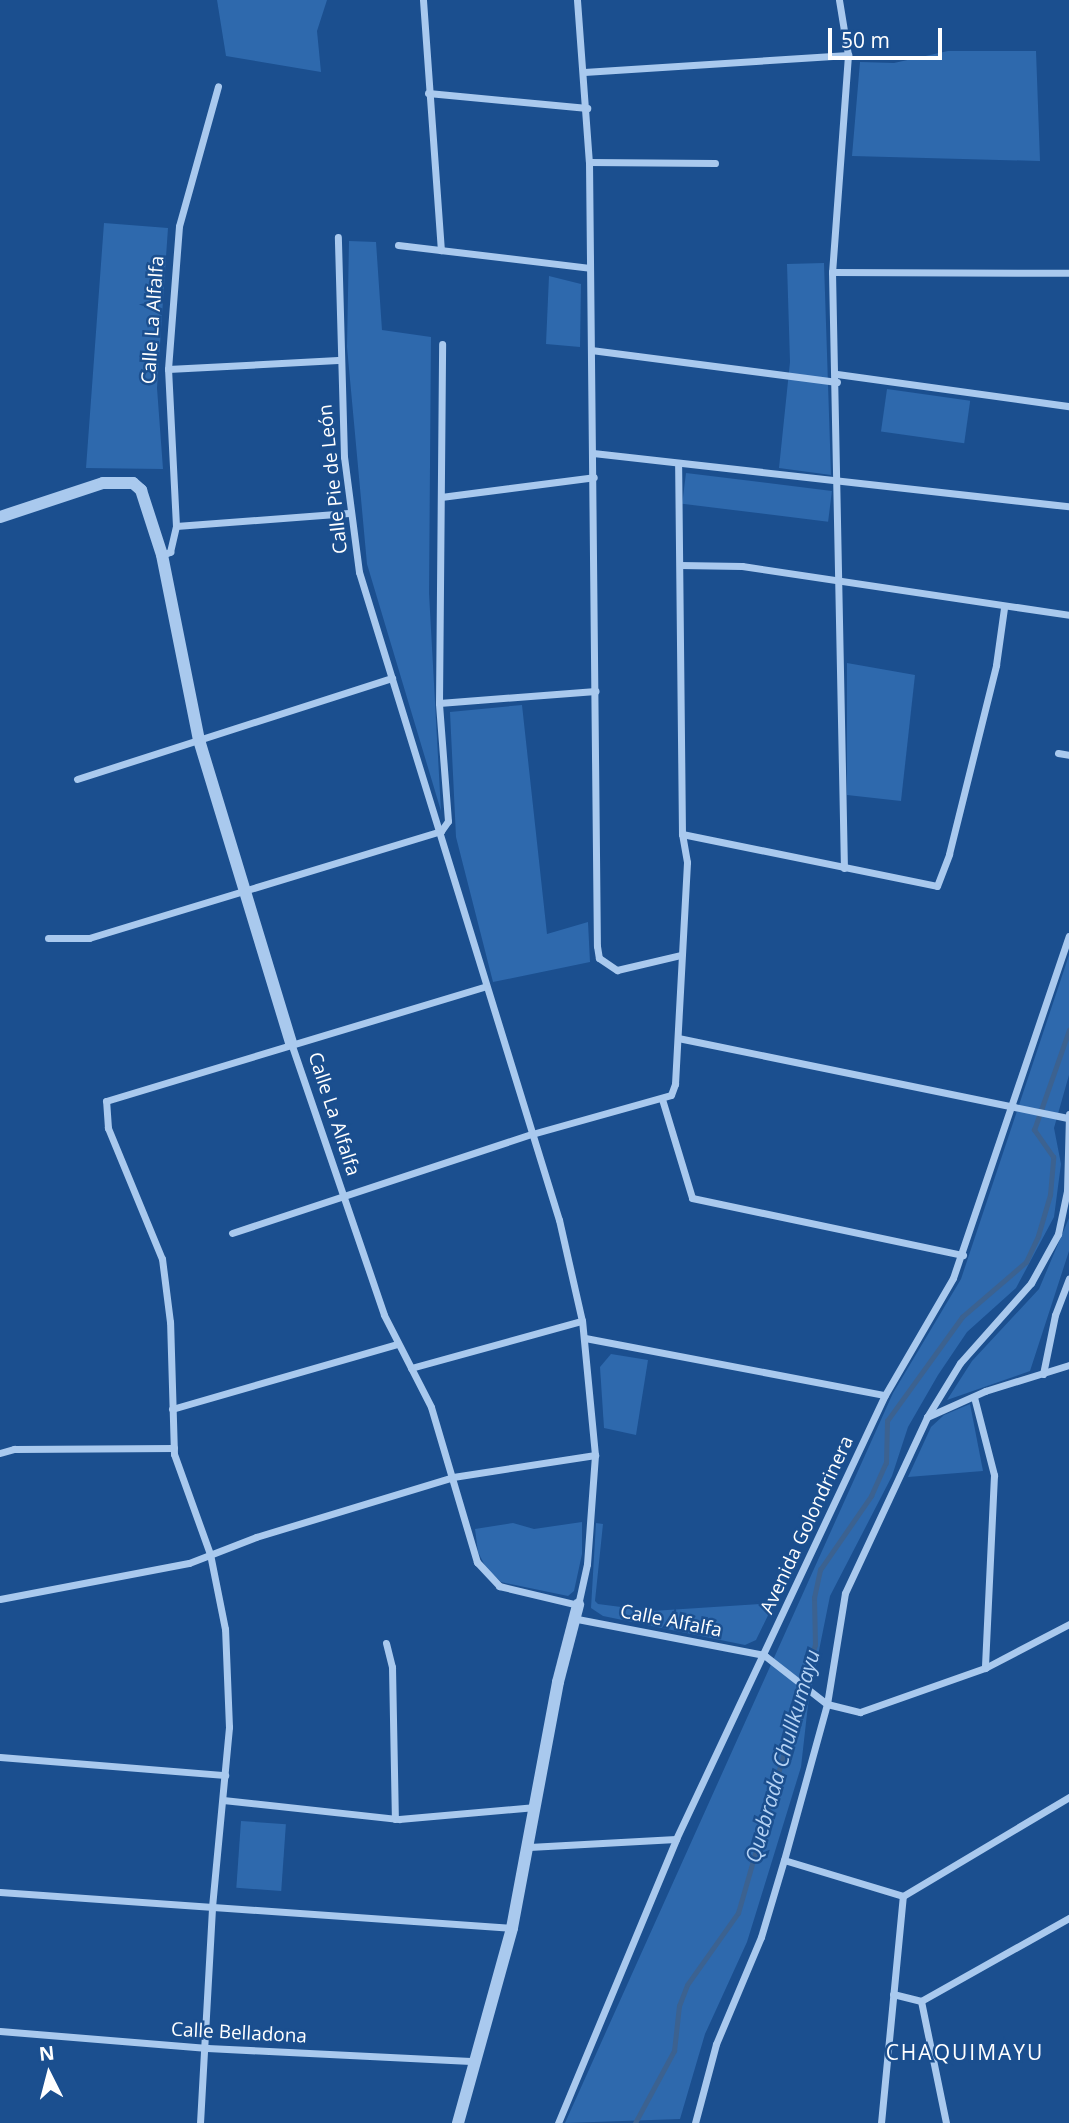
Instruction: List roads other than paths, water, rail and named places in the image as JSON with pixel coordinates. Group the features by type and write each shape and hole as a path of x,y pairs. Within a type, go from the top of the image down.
{"street":[{"path":"424,0 440,250"},
{"path":"577,0 589,162 599,958 607,967 617,970 681,955"},
{"path":"839,0 848,55 832,272 837,378 844,868"},
{"path":"584,72 848,55"},
{"name":"Calle La Alfalfa","path":"162,555 170,552 176,526 168,369 179,226 218,86"},
{"path":"428,93 587,108"},
{"path":"589,162 715,163"},
{"name":"Calle Pie de León","path":"338,236 338,360 349,513 359,572 441,831 532,1134 585,1338 595,1455 587,1564 578,1605"},
{"path":"398,245 590,268"},
{"path":"832,272 1069,273"},
{"path":"48,938 89,937 441,831 447,821 439,703 442,344"},
{"path":"591,350 1069,405"},
{"path":"168,369 338,360"},
{"path":"593,453 838,483 1069,506"},
{"path":"232,1233 532,1134 662,1099 676,1084 687,862 682,834 678,464"},
{"path":"441,497 594,477"},
{"name":"Calle La Alfalfa","path":"0,517 103,483 133,484 147,505 162,555 199,740 248,889 291,1043 341,1196 397,1344 431,1407 453,1477 470,1545 487,1576 507,1588 578,1605"},
{"path":"176,526 349,513"},
{"path":"680,565 742,566 1004,608 1069,615"},
{"path":"682,834 937,886 949,855 996,665 1004,608"},
{"path":"77,779 392,678"},
{"path":"439,703 596,691"},
{"path":"1058,753 1069,755"},
{"name":"Avenida Golondrinera","path":"558,2123 676,1839 885,1395 962,1255 1069,936"},
{"path":"200,2123 207,2048 212,1907 225,1775 229,1678 221,1594 174,1448 170,1322 162,1259 108,1128 106,1101 486,986"},
{"path":"678,1038 1068,1117 1066,1191 1058,1234 1031,1283 960,1363 927,1418 845,1593 827,1704 785,1860 761,1937 716,2044 695,2123"},
{"path":"662,1099 692,1198 962,1255"},
{"path":"1043,1374 1055,1315 1069,1279"},
{"path":"411,1368 582,1321"},
{"path":"585,1338 885,1395"},
{"path":"172,1409 397,1344"},
{"path":"927,1418 974,1397 1069,1365"},
{"path":"974,1397 994,1475 985,1668"},
{"path":"0,1453 14,1449 174,1448"},
{"path":"0,1599 167,1568 453,1477 595,1455"},
{"path":"458,2123 512,1928 571,1618 578,1605"},
{"name":"Calle Alfalfa","path":"571,1618 764,1655"},
{"path":"764,1655 827,1704 860,1712 985,1668 1069,1624"},
{"path":"386,1643 392,1667 395,1819"},
{"path":"0,1757 225,1775"},
{"path":"785,1860 904,1896 1069,1797"},
{"path":"223,1800 395,1819 537,1806"},
{"path":"529,1847 676,1839"},
{"path":"0,1892 512,1928"},
{"path":"881,2123 904,1896"},
{"path":"893,1994 921,2001 1069,1918"},
{"path":"921,2001 946,2123"},
{"name":"Calle Belladona","path":"0,2031 207,2048 477,2061"}],"waterway":[{"name":"Quebrada Chullkumayu","path":"635,2123 674,2051 679,2006 687,1985 738,1913 815,1645 814,1598 820,1570 871,1496 886,1463 887,1421 962,1317 1026,1262 1038,1236 1050,1195 1053,1157 1034,1130 1069,1030"}],"district":[{"name":"CHAQUIMAYU","path":"965,2052"}]}
